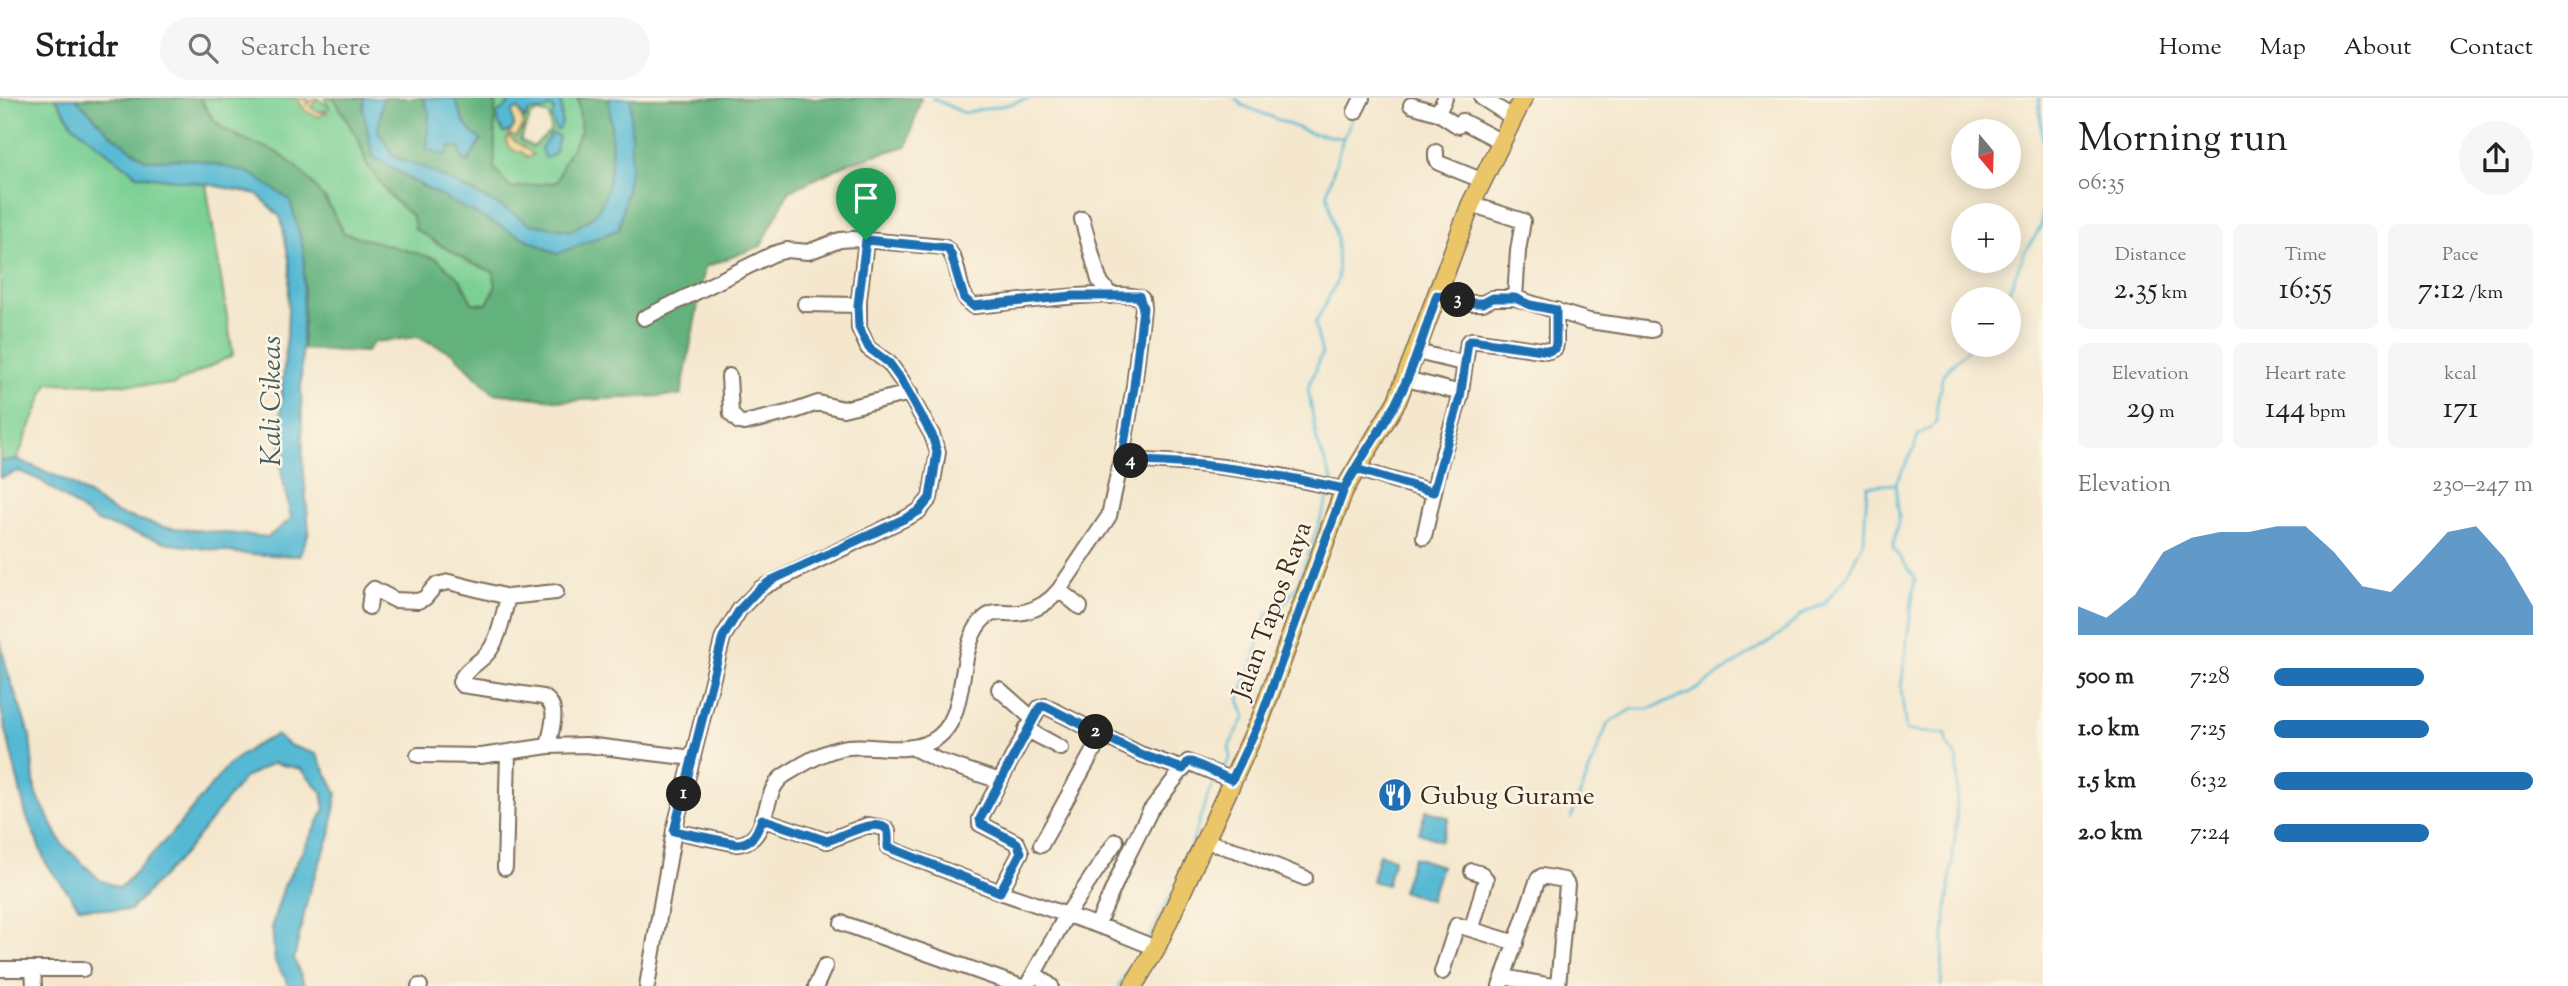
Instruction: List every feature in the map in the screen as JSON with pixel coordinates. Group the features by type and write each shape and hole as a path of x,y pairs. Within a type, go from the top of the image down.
{"main road":[{"name":"Jalan Tapos Raya","path":"1133,986 1156,948 1205,841 1224,777 1261,718 1333,487 1356,469 1397,401 1471,204 1523,98"}],"street":[{"path":"1355,112 1362,98"},
{"path":"1437,113 1445,98"},
{"path":"1482,98 1512,117"},
{"path":"1411,105 1437,113 1458,126 1462,121 1500,141"},
{"path":"1436,152 1439,163 1481,180"},
{"path":"1471,204 1521,219 1523,229 1518,251 1515,298"},
{"path":"1082,219 1098,280 1111,296"},
{"path":"644,318 773,254 793,250 808,252 840,240 947,248 964,298 973,306 1073,296 1139,296 1143,302 1134,387 1109,516 1051,600 1023,613 998,612 983,618 975,630 962,670 956,713 938,737 911,747 848,747 832,751 780,778 754,837 743,844 674,831"},
{"path":"647,986 674,831 723,637 734,617 751,597 772,580 906,518 919,511 930,498 937,452 932,435 889,363 866,345 859,328 858,305 866,240"},
{"path":"1437,295 1469,303 1483,303 1493,298 1515,298 1530,305 1590,321 1652,330"},
{"path":"805,304 858,305"},
{"path":"1424,537 1433,492 1461,393 1468,342 1472,340 1549,351 1555,348 1556,343 1556,310"},
{"path":"1417,352 1463,363"},
{"path":"729,376 731,414 744,423 818,403 843,409 909,393"},
{"path":"1406,379 1461,393"},
{"path":"1121,461 1178,464 1276,475 1333,487"},
{"path":"1356,469 1433,492"},
{"path":"369,607 374,589 395,600 418,601 425,598 436,585 447,582 508,597 556,592"},
{"path":"1059,590 1080,607"},
{"path":"508,597 492,647 460,682 462,685 544,697 551,701 554,709 548,746"},
{"path":"999,690 1030,724 1061,748"},
{"path":"1000,892 1021,852 1017,843 981,824 980,819 1039,708 1045,706 1140,754 1183,769"},
{"path":"1041,845 1102,735"},
{"path":"418,755 481,757 548,746 586,745 693,758"},
{"path":"911,747 939,761 1000,781"},
{"path":"505,868 508,753"},
{"path":"1097,925 1150,811 1189,762 1224,777"},
{"path":"762,819 827,841 868,825 884,828 888,831 888,847 1000,892 1156,948"},
{"path":"1027,986 1066,916 1116,841"},
{"path":"1205,841 1244,853 1305,878"},
{"path":"1472,872 1482,874 1486,879 1472,928"},
{"path":"1552,986 1502,982 1539,877 1545,876 1564,880 1567,885 1558,986"},
{"path":"842,923 1019,986"},
{"path":"1442,972 1456,926 1472,928 1516,943"},
{"path":"816,986 825,966"},
{"path":"0,969 83,969"},
{"path":"33,969 34,986"},
{"path":"1034,972 1051,986"}],"green space":[{"path":"0,98 55,98 73,125 137,175 206,184 233,355 173,385 48,383 17,459 0,462"},
{"path":"76,98 200,98 210,115 222,127 278,153 292,163 325,200 344,233 437,259 460,279 472,303 487,304 496,285 493,272 469,262 415,229 413,217 391,197 367,164 359,141 334,98 364,98 363,110 373,156 410,180 557,254 619,229 631,167 631,98 921,98 907,146 851,162 789,191 761,246 705,267 681,395 564,401 493,393 453,353 418,337 374,342 366,352 303,349 304,252 290,200 193,159 146,161 109,133"},
{"path":"200,98 297,98 301,105 318,117 327,110 318,112 310,108 317,98 329,107 325,98 334,98 359,141 367,165 391,197 435,243 493,272 496,285 487,305 472,303 460,279 344,233 326,199 246,140 217,125"},
{"path":"383,98 423,98 429,113 429,129 449,147 460,147 463,159 468,162 481,140 467,127 455,98 496,98 494,168 510,188 557,182 564,162 581,132 578,98 609,98 610,176 601,204 592,217 572,231 530,224 425,168 394,157 378,131"},
{"path":"496,98 512,98 507,106 504,133 510,131 509,135 522,131 523,118 526,119 529,111 544,110 552,106 556,126 562,123 561,98 578,98 581,132 564,162 557,182 510,188 494,167","holes":["538,112 549,115 551,131 533,147 520,140 531,116"]}],"sand":[{"path":"297,98 308,99 307,105 317,98 311,108 318,112 328,112 318,117 305,111"},
{"path":"518,109 524,124 516,137 509,135 514,126 513,110"},
{"path":"509,137 533,155 527,158 522,152 511,149 506,139"}],"water":[{"path":"56,98 76,98 109,133 146,160 193,159 250,173 290,200 304,252 301,388 303,463 309,532 299,556 244,554 172,544 98,522 40,480 19,471 0,478 0,462 17,459 67,481 116,513 164,527 268,537 291,519 281,470 281,402 290,265 281,218 257,194 137,175 73,125"},
{"path":"364,98 383,98 378,131 394,157 425,168 530,224 571,231 594,215 606,191 611,159 609,98 631,98 631,167 619,229 557,254 463,208 373,156 363,110"},
{"path":"423,98 455,98 467,127 481,139 468,162 463,159 459,147 449,147 448,153 442,154 427,149 429,113"},
{"path":"512,98 525,98 530,101 561,98 562,123 559,130 556,130 552,118 554,110 551,106 544,110 529,111 525,119 518,109 514,110 514,127 504,133 498,123 497,114"},
{"path":"554,134 559,137 555,153 548,158 544,157 541,148"},
{"path":"0,640 7,670 30,736 35,791 62,844 100,880 120,888 174,831 229,764 254,746 276,735 289,745 316,754 337,793 330,835 309,892 294,959 305,986 290,986 275,962 272,925 284,886 325,809 322,792 301,769 273,763 244,778 184,854 129,911 79,907 46,863 26,815 0,705"},
{"path":"1426,810 1449,818 1441,841 1419,833"},
{"path":"1379,854 1394,858 1387,885 1372,881"},
{"path":"1413,857 1441,866 1430,900 1402,891"}],"waterway":[{"path":"932,98 964,113 1029,98"},
{"path":"1235,98 1242,105 1310,133 1343,138"},
{"path":"2039,98 2043,142"},
{"path":"1333,482 1317,441 1308,388 1322,354 1315,324 1338,279 1337,241 1327,193 1343,138 1354,116"},
{"path":"2011,287 2024,253 2041,227 2043,207"},
{"path":"1571,818 1608,723 1632,709 1649,709 1691,693 1783,632 1802,614 1824,604 1846,577 1864,540 1867,486 1895,484 1914,449 1918,435 1936,424 1943,374 1960,357"},
{"path":"1895,484 1899,516 1893,548 1915,578 1901,688 1906,731 1946,734 1948,746 1958,760 1956,827 1941,986"},
{"path":"1222,771 1230,759 1229,746 1245,717 1239,699 1267,614 1285,603 1297,586 1330,492"},
{"path":"1186,861 1209,791 1216,779"},
{"path":"1148,939 1172,893"},
{"path":"1118,986 1142,950"}],"place":[{"name":"Gubug Gurame","path":"1395,795"}],"route":[{"path":"866,240 858,305 859,328 866,345 896,372 932,435 937,452 930,498 919,511 906,518 772,580 740,609 723,637 674,831 737,844 746,843 754,837 762,819 827,841 868,825 885,828 888,831 888,847 1000,892 1021,852 1017,843 981,824 980,819 1026,729 1042,706 1140,754 1183,769 1188,762 1192,762 1232,780 1261,718 1344,489 1347,483 1397,401 1437,295 1469,303 1486,303 1493,298 1515,298 1530,305 1556,310 1556,343 1555,348 1549,351 1472,340 1468,342 1460,398 1433,492 1356,469 1344,489 1276,475 1178,464 1121,461 1134,387 1143,308 1139,296 1073,296 973,306 964,298 947,248 866,240"}],"water label":[{"name":"Kali Cikeas","path":"270,401"}]}
